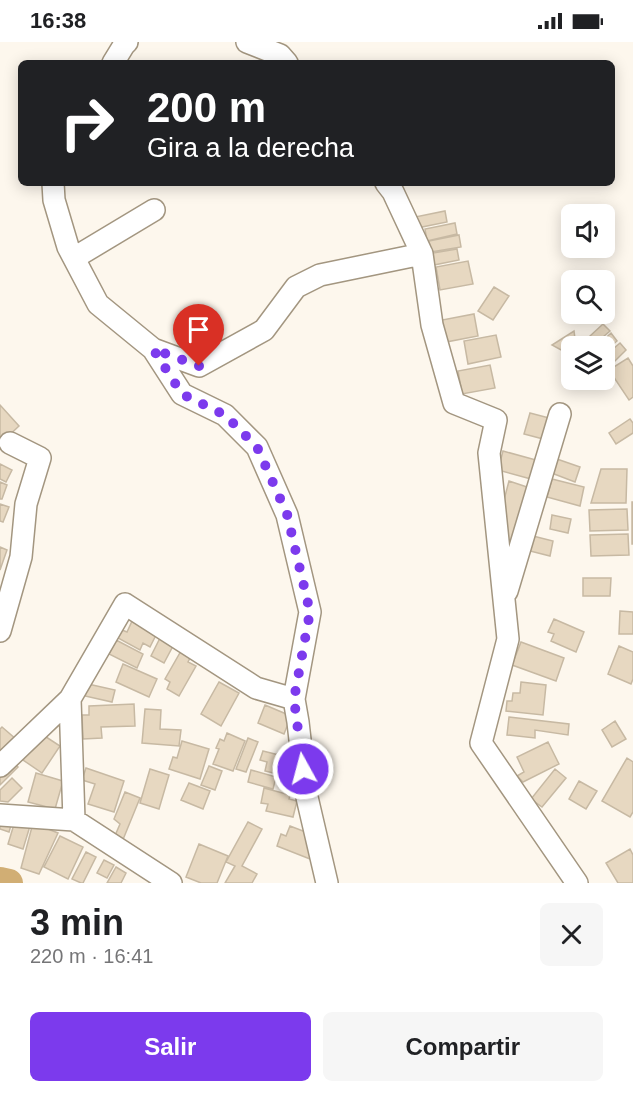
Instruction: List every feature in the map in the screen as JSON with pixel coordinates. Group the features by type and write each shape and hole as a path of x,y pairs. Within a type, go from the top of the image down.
{"street":[{"path":"115,60 127,42"},
{"path":"247,42 280,54 285,60"},
{"path":"53,186 54,200 68,247 98,304 153,349 182,394 225,415 257,447 287,514 310,612 294,699 306,792 327,883"},
{"path":"388,186 422,254 432,325 454,403 496,420 489,453 508,639 481,743 577,883"},
{"path":"74,258 154,210"},
{"path":"153,349 199,366 264,330 296,287 320,275 422,254"},
{"path":"504,600 560,414"},
{"path":"0,631 21,557 26,504 40,458 10,443"},
{"path":"0,766 70,699 125,604 256,688 294,699"},
{"path":"70,699 74,820"},
{"path":"0,814 74,820 171,883"}],"building":[{"path":"445,211 447,222 417,228 415,217"},
{"path":"455,223 457,234 427,241 425,229"},
{"path":"459,235 461,247 431,252 429,241"},
{"path":"457,249 459,260 429,266 427,254"},
{"path":"468,261 473,284 440,290 436,267"},
{"path":"494,287 509,296 493,320 478,311"},
{"path":"474,314 478,336 446,342 442,320"},
{"path":"603,324 610,331 604,336 590,336"},
{"path":"496,335 501,357 468,364 464,341"},
{"path":"561,339 561,350 552,345"},
{"path":"620,343 626,350 615,361 615,347"},
{"path":"628,358 633,366 633,397 629,400 615,379 615,366"},
{"path":"490,365 495,388 462,394 458,371"},
{"path":"0,405 19,426 2,442 0,440"},
{"path":"530,413 553,419 547,440 524,434"},
{"path":"630,419 633,423 633,433 616,444 609,433"},
{"path":"503,451 536,460 531,479 498,470"},
{"path":"554,458 580,467 575,482 549,472"},
{"path":"0,464 12,470 6,482 0,479"},
{"path":"601,469 627,469 626,503 591,503"},
{"path":"552,479 584,487 580,506 547,497"},
{"path":"509,481 533,489 516,548 504,544 500,515"},
{"path":"0,482 7,485 2,499 0,499"},
{"path":"633,502 633,544 632,544"},
{"path":"0,504 9,507 3,522 0,521"},
{"path":"627,509 628,530 590,531 589,510"},
{"path":"552,515 571,519 568,533 550,529"},
{"path":"628,534 629,555 591,556 590,535"},
{"path":"533,536 553,541 550,556 530,551"},
{"path":"0,547 7,550 0,570"},
{"path":"583,578 611,578 610,596 583,596"},
{"path":"620,611 633,612 633,634 619,634"},
{"path":"133,619 158,631 150,647 143,643 140,650 118,638 122,630 127,632"},
{"path":"554,619 584,632 576,652 551,641 554,634 548,632"},
{"path":"160,638 173,646 164,663 151,656"},
{"path":"116,640 143,654 137,668 109,654"},
{"path":"521,642 564,658 556,681 512,665"},
{"path":"619,646 633,652 631,684 608,674"},
{"path":"181,651 191,656 188,662 196,666 179,696 167,689 170,682 165,679"},
{"path":"123,664 157,679 149,697 116,682"},
{"path":"219,682 239,693 221,726 201,714"},
{"path":"521,682 546,685 543,715 506,711 507,701 512,701 513,693 520,693"},
{"path":"88,684 115,690 112,702 85,696"},
{"path":"134,704 135,726 101,727 102,738 83,739 82,715 89,715 89,706"},
{"path":"265,705 291,716 284,734 258,723"},
{"path":"145,709 161,710 160,729 181,730 179,746 142,743"},
{"path":"509,717 569,724 568,735 535,730 535,738 507,735"},
{"path":"615,721 626,739 612,747 602,730"},
{"path":"2,727 17,740 0,753 0,729"},
{"path":"40,733 60,746 42,773 23,760"},
{"path":"227,733 245,741 233,771 213,764 220,739 224,741"},
{"path":"248,738 258,742 246,772 236,769"},
{"path":"182,741 209,749 200,779 169,769 173,757 177,758"},
{"path":"548,742 559,764 523,782 517,776 524,772 517,757"},
{"path":"263,751 299,760 294,778 265,771 267,762 260,760"},
{"path":"627,758 633,762 633,812 630,817 602,801"},
{"path":"12,761 18,767 0,785 0,772"},
{"path":"209,766 222,771 215,790 201,785"},
{"path":"86,768 124,781 114,812 88,804 95,784 82,780"},
{"path":"150,769 169,775 159,809 140,803"},
{"path":"555,769 566,778 542,807 531,799"},
{"path":"251,770 276,777 273,789 248,782"},
{"path":"36,773 63,781 55,809 28,802"},
{"path":"12,778 22,788 8,802 0,801 0,790"},
{"path":"579,781 597,791 586,809 569,799"},
{"path":"189,783 210,791 203,809 181,800"},
{"path":"264,788 290,795 289,799 297,801 293,817 266,811 268,804 261,803"},
{"path":"125,792 140,798 122,842 114,838 120,824 114,819"},
{"path":"0,821 12,822 9,832 0,829"},
{"path":"15,821 30,826 23,849 8,844"},
{"path":"248,822 262,829 242,866 257,874 252,883 225,883 235,866 226,862"},
{"path":"33,823 58,833 39,874 21,868"},
{"path":"290,826 311,834 315,846 310,859 277,846 281,834 286,836"},
{"path":"60,836 83,847 68,879 44,867"},
{"path":"199,844 228,856 217,883 201,883 186,877"},
{"path":"630,849 633,855 633,883 618,883 606,863"},
{"path":"86,852 96,857 81,883 72,879"},
{"path":"104,860 114,865 107,878 97,873"},
{"path":"116,867 126,873 121,883 107,883"}],"waterway":[{"path":"0,881 9,883"}],"route":[{"path":"199,366 153,349 182,394 225,415 257,447 287,514 310,612 294,699 303,769"}]}
